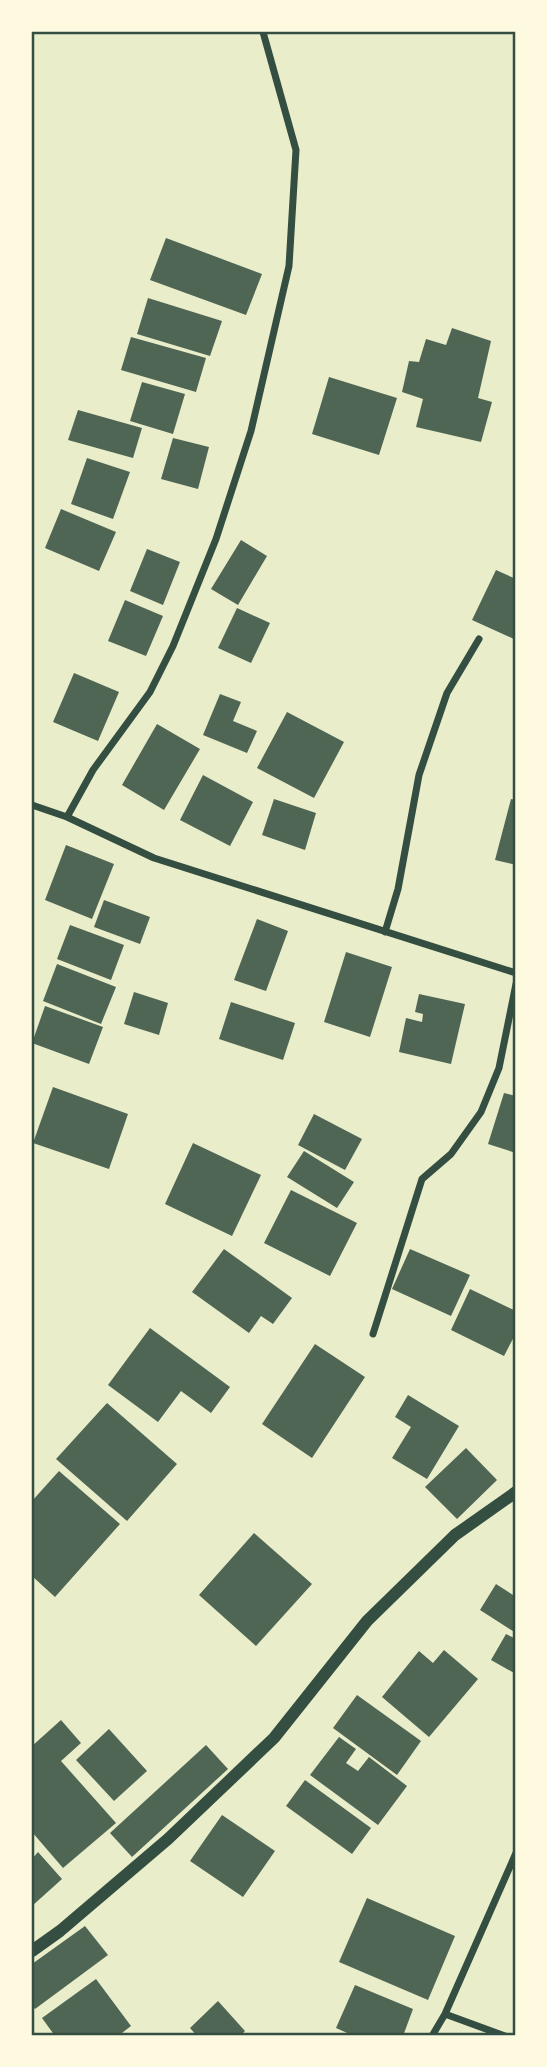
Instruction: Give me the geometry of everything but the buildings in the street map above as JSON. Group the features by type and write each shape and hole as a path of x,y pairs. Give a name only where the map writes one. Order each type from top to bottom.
{"street":[{"path":"66,817 93,769 150,692 173,646 216,539 251,431 289,266 296,149 263,32"},
{"path":"385,932 398,890 419,775 447,693 479,639"},
{"path":"32,805 66,817 155,858 516,973"},
{"path":"373,1334 422,1179 452,1154 481,1112 499,1068 516,984"},
{"path":"32,1951 60,1931 177,1830 274,1738 368,1620 455,1535 516,1492"},
{"path":"432,2035 445,2014 516,1853"},
{"path":"445,2014 505,2035"}]}
